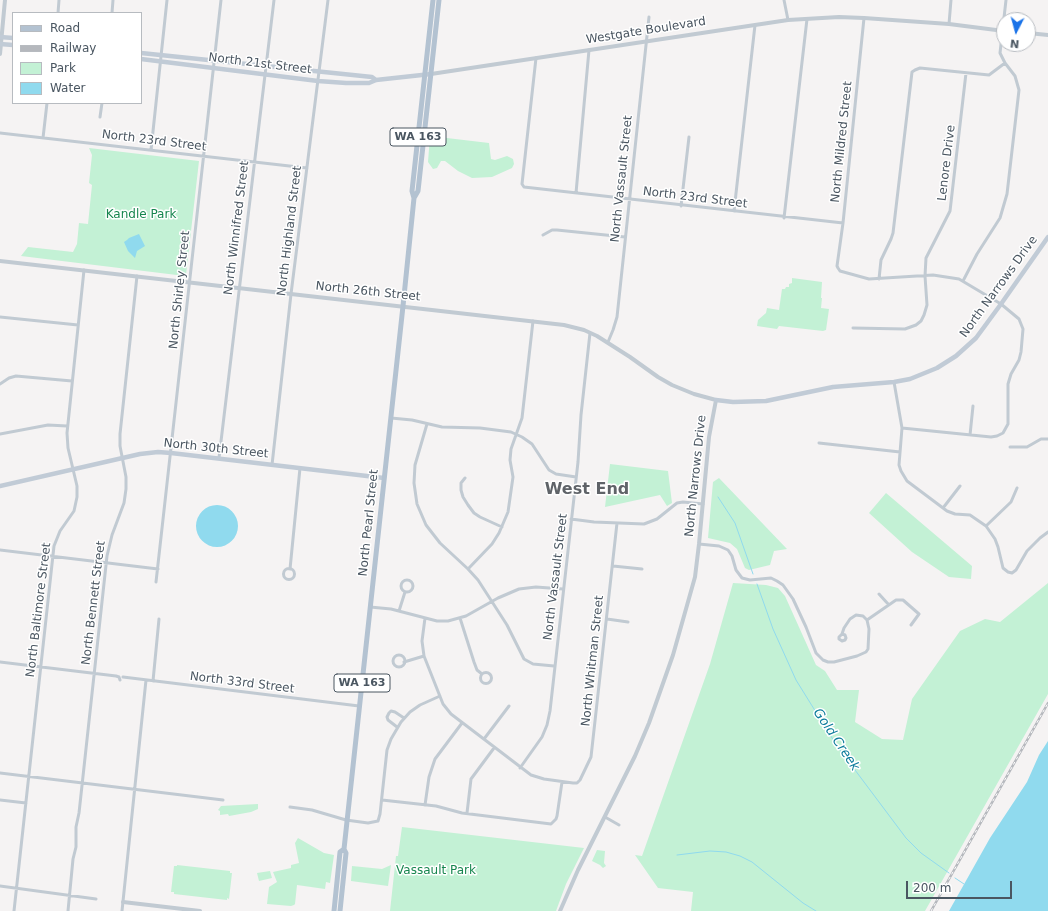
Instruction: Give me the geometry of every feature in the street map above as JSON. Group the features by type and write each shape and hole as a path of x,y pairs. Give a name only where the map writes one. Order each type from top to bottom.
{"main road":[{"name":"North Pearl Street","path":"340,911 346,853 344,849 346,820 403,306 414,198 412,191 433,0"},
{"name":"North Pearl Street","path":"414,198 418,191 439,0"},
{"path":"1,37 12,38"},
{"path":"0,44 12,45"},
{"name":"North 21st Street","path":"142,53 372,77 376,80"},
{"name":"North 21st Street","path":"142,60 318,81 369,83 376,80 431,74"},
{"name":"North Narrows Drive","path":"716,400 733,402 766,401 833,387 894,382 910,379 926,373 956,356 976,338 1047,241"},
{"name":"North 30th Street","path":"0,486 147,453 171,453 219,458 384,478"},
{"name":"North Pearl Street","path":"334,911 340,852 344,849"}],"street":[{"path":"0,54 6,0"},
{"path":"58,12 59,0"},
{"path":"112,12 113,0"},
{"path":"151,150 167,0"},
{"name":"North Shirley Street","path":"156,582 221,0"},
{"name":"North Winnifred Street","path":"219,458 238,289 274,0"},
{"name":"North Highland Street","path":"272,465 291,294 328,0"},
{"path":"784,0 788,20"},
{"path":"949,24 951,0"},
{"path":"1005,12 1006,0"},
{"name":"North Vassault Street","path":"608,342 616,317 649,17"},
{"path":"784,218 807,18"},
{"name":"Westgate Boulevard","path":"431,74 807,18 864,18 949,24 996,30"},
{"name":"North Mildred Street","path":"864,18 837,266 840,271 869,279 879,279"},
{"path":"734,211 755,25"},
{"path":"1036,34 1048,35"},
{"path":"576,193 590,50"},
{"path":"963,281 977,254 1000,218 1007,194 1018,86 1015,76 1005,63 1000,52"},
{"name":"North 23rd Street","path":"536,58 523,186 629,200 842,224"},
{"path":"902,428 995,437 1003,433 1008,424 1008,384 1011,374 1019,360 1023,332 1019,319 1002,304 963,281 952,277 933,275 879,279 881,260 893,233 911,75 915,70 920,68 989,75 1005,63"},
{"name":"Lenore Drive","path":"853,328 905,329 916,325 921,320 926,308 926,258 950,211 966,73"},
{"path":"44,138 47,104"},
{"path":"100,117 102,104"},
{"name":"North 23rd Street","path":"0,133 307,168"},
{"path":"681,206 689,137"},
{"path":"543,235 552,230 556,230 625,237"},
{"name":"North 26th Street","path":"0,261 190,282 238,289 403,306 564,326 590,333 608,342 658,377 689,392 716,400"},
{"name":"North Baltimore Street","path":"14,911 53,556 56,539 72,513 75,506 77,492 68,444 68,426 84,270"},
{"name":"North Bennett Street","path":"68,911 106,562 109,546 125,496 126,482 120,446 120,434 138,276"},
{"path":"0,316 78,325"},
{"path":"468,569 488,549 502,527 508,512 513,477 510,454 524,408 533,321"},
{"name":"North Vassault Street","path":"520,768 540,741 547,725 551,704 590,333"},
{"path":"0,384 9,378 16,376 72,381"},
{"path":"894,382 902,428 899,465 908,481 949,512 970,515 986,526 997,543 1003,568 1006,572 1014,572 1027,551 1048,532"},
{"name":"North Narrows Drive","path":"560,911 570,885 635,756 660,695 692,588 700,544 709,431 716,400"},
{"path":"970,435 973,406"},
{"path":"390,418 412,420 446,427 496,429 516,434 532,444 549,470 556,474 576,477"},
{"path":"427,424 415,465 414,483 417,504 426,525 434,538 478,580 507,625 524,659 533,664 554,666"},
{"path":"0,434 48,425 68,426"},
{"path":"1010,447 1027,446 1041,439 1048,439"},
{"path":"818,443 900,452"},
{"path":"290,569 300,468"},
{"path":"465,478 461,483 460,490 468,506 474,513 502,527"},
{"path":"943,508 960,486"},
{"path":"986,526 1011,502 1017,488"},
{"path":"571,519 649,524 658,519 677,503 683,502 703,504"},
{"name":"North Whitman Street","path":"562,782 578,782 591,757 617,523"},
{"path":"700,544 719,546 728,550 732,556 736,570 742,578 750,580 770,578 783,585 793,599 816,653 821,658 826,661 834,662 857,656 866,652 868,649 869,643 867,620 863,616 854,616 844,628 842,634"},
{"path":"0,550 158,569"},
{"path":"613,566 642,569"},
{"path":"370,608 383,608 437,621 448,621 472,613 492,601 514,591 530,587 563,589"},
{"path":"399,611 405,592"},
{"path":"879,594 889,605"},
{"path":"867,620 896,600 904,600 919,614 911,625"},
{"path":"382,800 426,804 467,813 551,824 557,816 562,782 530,775 462,723 443,704 424,656 422,641 425,618"},
{"path":"460,618 477,670 482,674"},
{"path":"153,681 159,619"},
{"path":"607,619 628,622"},
{"path":"404,662 424,656"},
{"name":"North 33rd Street","path":"0,662 116,676 121,679 146,680 359,706"},
{"path":"122,911 146,680"},
{"path":"290,807 312,810 346,820 372,823 379,820 388,746 397,727 414,708 440,696"},
{"path":"484,739 509,706"},
{"path":"397,727 388,720 388,714 395,712 404,718"},
{"path":"426,804 429,777 435,758 462,723"},
{"path":"467,813 471,779 494,748"},
{"path":"0,773 223,800"},
{"path":"0,800 26,803"},
{"path":"605,817 619,825"},
{"path":"0,886 96,899"},
{"path":"123,902 200,911"}],"green space":[{"path":"430,136 489,143 491,159 495,160 507,156 513,159 514,164 512,168 492,177 472,178 458,171 445,161 441,161 437,168 433,169 428,162"},
{"name":"Kandle Park","path":"89,148 199,161 185,276 21,256 28,247 73,252 77,244 79,223 88,224 92,185 89,183 92,155"},
{"path":"792,278 822,282 821,308 829,309 826,330 823,331 779,326 777,329 757,326 758,320 766,313 767,308 779,310 782,289 789,287 789,284 792,283"},
{"path":"610,464 668,471 672,503 667,506 660,495 605,507"},
{"path":"719,478 787,549 774,551 770,565 749,570 745,568 737,549 730,543 708,538 713,482"},
{"path":"886,493 972,566 971,579 949,577 912,552 869,513"},
{"path":"733,583 766,585 778,588 785,596 816,665 825,671 837,690 859,690 855,722 882,739 903,740 912,699 960,631 985,619 1000,622 1048,583 1048,694 925,911 691,911 693,892 658,888 635,855 642,856 710,664"},
{"path":"258,804 258,809 251,812 229,816 228,814 220,815 220,811 218,810 221,806"},
{"name":"Vassault Park","path":"402,827 584,848 566,884 556,911 390,911 396,856 398,856"},
{"path":"298,838 324,853 334,855 330,883 326,882 325,889 297,885 295,904 291,906 267,904 269,887 277,882 273,872 291,868 291,865 299,863 295,843"},
{"path":"597,850 605,851 604,863 606,866 603,868 592,861"},
{"path":"177,865 230,871 230,873 232,873 229,899 174,894 174,892 171,892 174,866"},
{"path":"391,865 388,886 351,881 352,866 382,869"},
{"path":"270,871 272,878 259,881 257,873"}],"water":[{"path":"139,234 145,246 137,251 135,258 128,251 124,242"},
{"path":"213,505 221,505 229,508 235,514 238,526 235,538 229,544 221,547 213,547 205,544 199,538 196,530 196,522 199,514 205,508"},
{"path":"1048,741 1048,911 949,911 990,838 1027,782 1039,755"}],"waterway":[{"name":"Gold Creek","path":"718,497 735,523 753,574"},
{"name":"Gold Creek","path":"757,584 773,629 796,680 837,746 906,838 921,853 949,873"},
{"path":"677,855 710,851 726,852 740,856 752,862 803,903 816,911"},
{"name":"Gold Creek","path":"955,878 964,884"}],"railway":[{"path":"931,911 1048,703"}],"district":[{"name":"West End","path":"587,490"}]}
